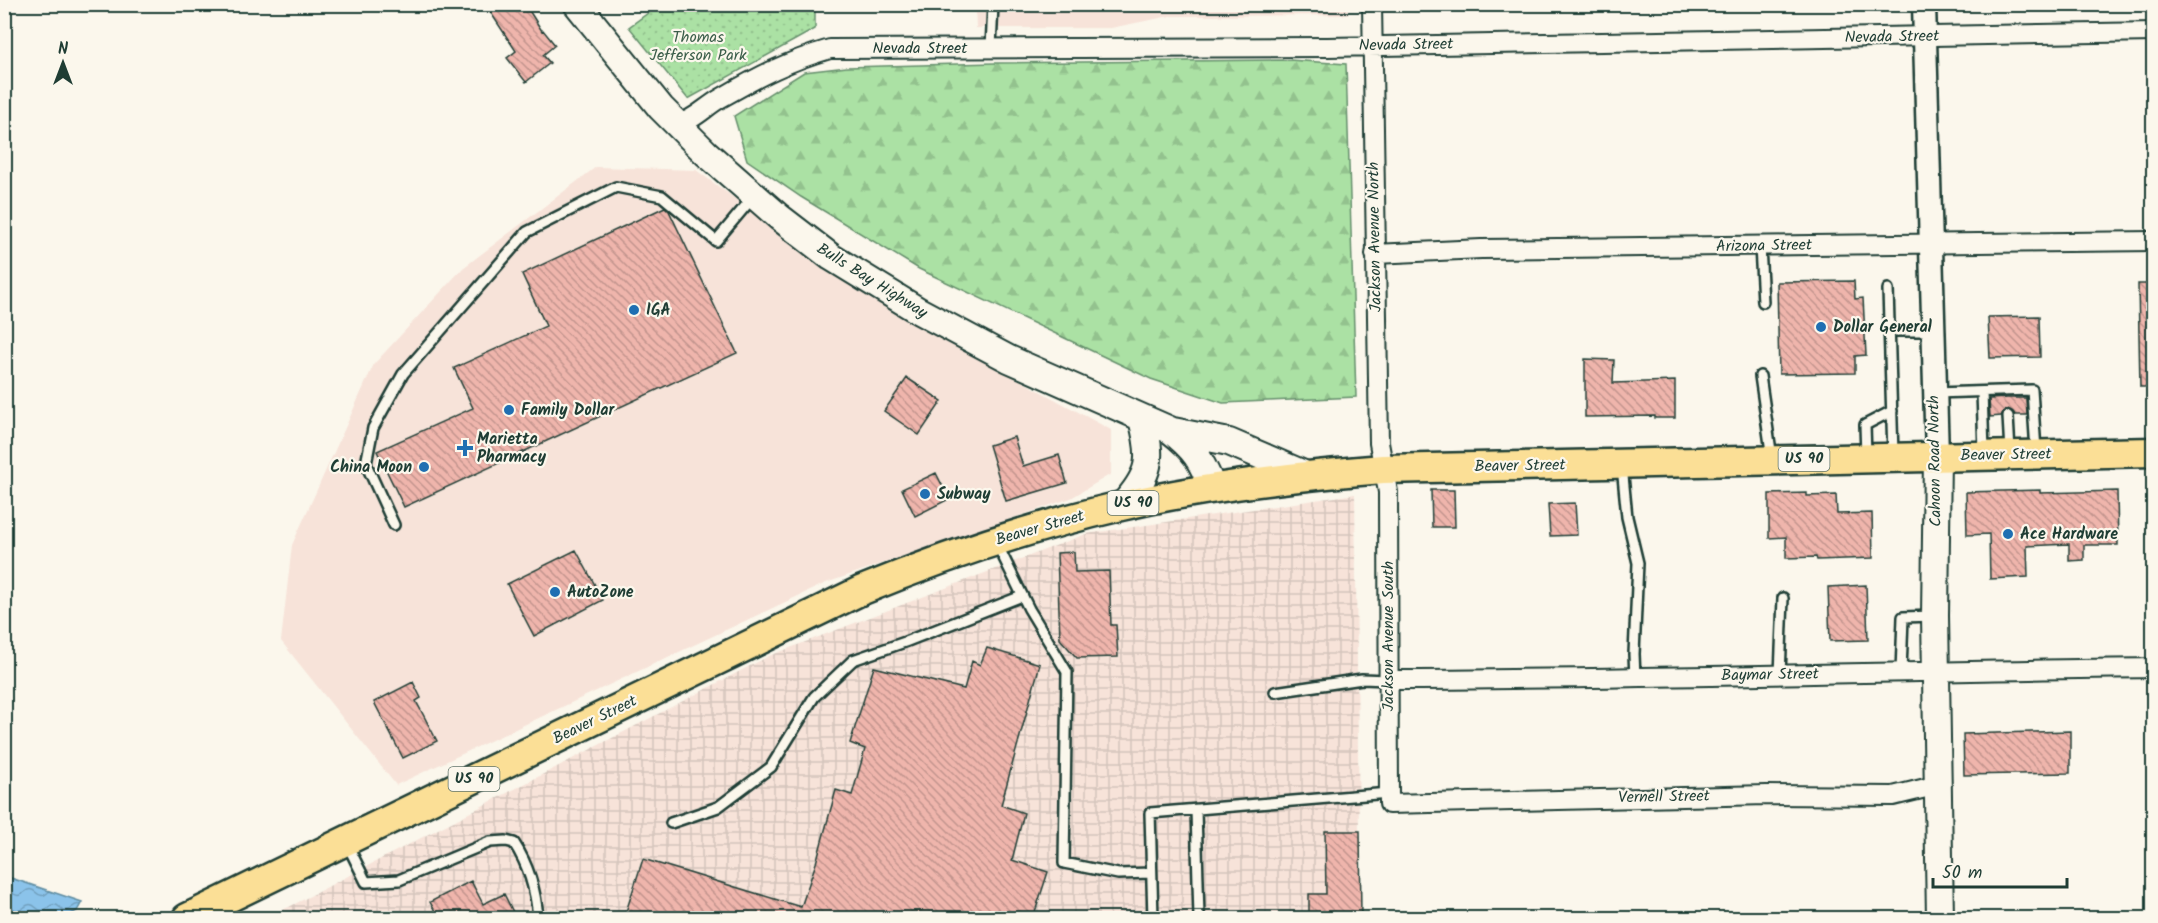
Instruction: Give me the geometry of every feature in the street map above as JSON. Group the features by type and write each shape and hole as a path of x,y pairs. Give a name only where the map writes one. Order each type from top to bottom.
{"main road":[{"name":"Bulls Bay Highway","path":"577,4 661,108 706,153 779,218 831,257 884,291 1009,359 1170,430 1185,441 1199,457 1213,488"},
{"path":"1123,505 1147,473 1148,441 1142,419"},
{"path":"1170,430 1229,442 1306,476"},
{"name":"Beaver Street","path":"188,918 860,591 921,566 995,540 1123,505 1213,488 1383,469 2154,452"},
{"name":"Cahoon Road North","path":"1937,456 1935,616 1940,918"}],"street":[{"name":"Jackson Avenue North","path":"1372,4 1374,254 1379,443 1383,469"},
{"name":"Cahoon Road North","path":"1924,4 1937,456"},
{"name":"Nevada Street","path":"678,124 691,120 719,99 776,67 830,49 1372,45 2154,32"},
{"name":"Arizona Street","path":"1374,254 1481,249 2154,241"},
{"name":"Jackson Avenue South","path":"1383,469 1388,492 1389,798"},
{"name":"Baymar Street","path":"1387,680 1635,678 2154,668"},
{"name":"Vernell Street","path":"1389,798 1893,796 1938,785"}],"lane":[{"path":"991,48 993,4"},
{"path":"394,525 366,464 373,428 403,374 527,232 616,187 662,196 716,241 754,195"},
{"path":"1760,246 1763,302"},
{"path":"1880,457 1892,411 1888,289"},
{"path":"1890,331 1932,331"},
{"path":"1760,376 1772,460"},
{"path":"1934,393 2007,394 2032,390 2010,455"},
{"path":"1982,392 2010,455"},
{"path":"1880,457 1865,425 1892,411"},
{"path":"2008,416 2010,455"},
{"path":"1622,463 1627,517 1638,562 1635,678"},
{"path":"995,540 1022,596 1067,672 1064,863 1118,874 1151,873"},
{"path":"671,823 718,807 771,767 814,697 853,660 1022,596"},
{"path":"1779,675 1783,598"},
{"path":"1900,672 1903,617 1935,616"},
{"path":"1275,692 1362,679 1387,680"},
{"path":"1153,918 1150,813 1389,798"},
{"path":"1196,810 1199,918"},
{"path":"346,842 366,882 399,880 490,842 514,843 521,854 536,895 538,918"}],"shaded area":[{"path":"1347,4 1348,15 1170,16 1111,28 976,28 975,5"},
{"path":"596,167 696,170 875,301 1111,430 1111,474 1071,498 826,583 396,785 281,641 292,545 374,364 463,268"},
{"path":"1355,494 1360,918 263,918 289,907 769,656 1086,534"}],"green space":[{"name":"Thomas Jefferson Park","path":"659,5 815,5 815,29 688,99 629,27"},
{"path":"1289,60 1346,64 1356,397 1223,403 1151,379 919,269 801,197 747,160 734,116 804,72 847,67"}],"water":[{"path":"5,876 82,902 77,911 63,918 5,918"}],"building":[{"path":"485,4 525,4 542,31 555,45 543,55 550,63 526,82 507,58 516,51"},
{"path":"665,207 669,211 737,353 404,507 377,451 473,408 454,368 546,326 522,274"},
{"name":"Dollar General","path":"1854,281 1855,299 1863,298 1866,355 1855,356 1855,373 1779,374 1777,282"},
{"path":"2138,284 2154,284 2154,387 2140,387"},
{"path":"2039,316 2040,357 1990,358 1988,317"},
{"path":"1585,359 1614,360 1613,383 1675,381 1675,418 1585,417"},
{"path":"907,378 942,401 919,435 884,411"},
{"path":"2026,398 2027,415 2015,415 2008,409 2001,416 1990,417 1989,399"},
{"path":"1014,437 1023,466 1059,455 1067,483 1006,501 989,445"},
{"name":"Subway","path":"936,473 949,499 915,516 902,489"},
{"path":"1431,490 1454,490 1455,527 1432,527"},
{"path":"2040,490 2040,493 2117,491 2118,545 2084,545 2084,560 2069,561 2069,544 2027,546 2028,577 1990,579 1989,534 1967,535 1966,492"},
{"path":"1807,493 1807,496 1836,495 1837,514 1872,513 1873,558 1817,560 1816,557 1786,558 1786,537 1769,538 1769,494"},
{"path":"1575,503 1577,535 1550,536 1548,504"},
{"name":"AutoZone","path":"576,550 603,600 534,636 507,584"},
{"path":"1074,552 1075,572 1109,571 1111,625 1116,625 1118,657 1077,658 1060,639 1057,553"},
{"path":"1866,585 1868,640 1830,641 1828,587"},
{"path":"987,648 1040,664 1001,805 1024,813 1012,860 1048,872 1033,918 624,918 643,859 801,907 836,790 852,795 865,749 850,743 874,667 964,689 972,661 980,665"},
{"path":"413,682 421,698 416,701 437,741 403,758 374,702"},
{"path":"2070,731 2070,773 1964,775 1963,734"},
{"path":"1325,831 1360,831 1361,918 1309,918 1309,894 1326,894"},
{"path":"471,881 483,904 504,894 516,918 439,918 430,902"}],"place":[{"name":"IGA","path":"634,310"},
{"name":"Dollar General","path":"1821,327"},
{"name":"Family Dollar","path":"509,410"},
{"name":"Marietta Pharmacy","path":"465,448"},
{"name":"China Moon","path":"424,467"},
{"name":"Subway","path":"925,494"},
{"name":"Ace Hardware","path":"2008,534"},
{"name":"AutoZone","path":"555,592"}]}
